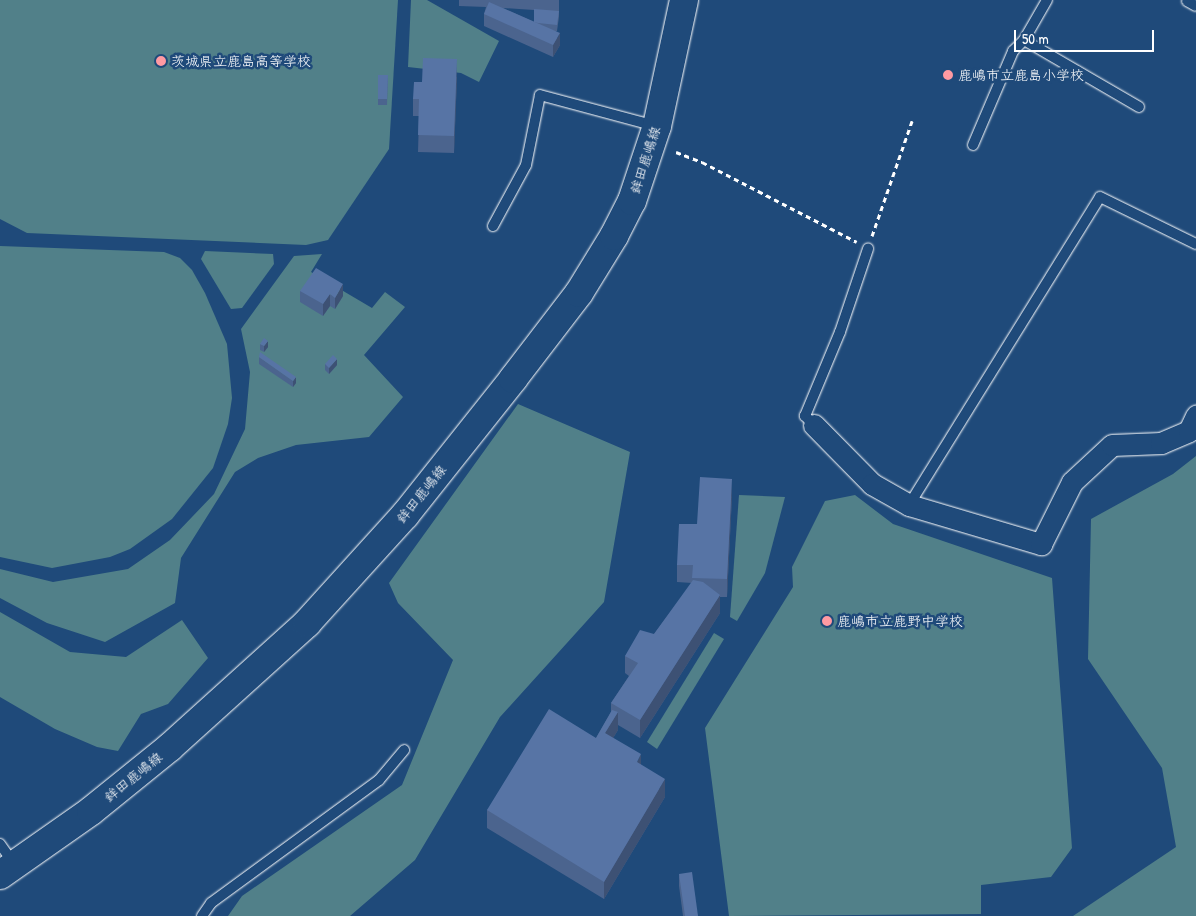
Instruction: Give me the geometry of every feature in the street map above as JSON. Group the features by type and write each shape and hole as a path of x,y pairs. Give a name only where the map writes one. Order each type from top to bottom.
{"main road":[{"name":"鉾田鹿嶋線","path":"5,861 91,811 178,741 307,623 364,562 468,436 579,292 614,236 632,201 657,126 684,0"}],"street":[{"path":"814,425 872,484 909,504 1041,544 1072,482 1112,445 1161,443 1189,431 1196,416"}],"lane":[{"path":"973,145 1013,51 1024,40 1047,0"},
{"path":"1024,40 1139,107"},
{"path":"493,226 526,165 540,95 657,126"},
{"path":"909,504 1100,197 1196,244"},
{"path":"814,425 805,416 840,332 868,248"},
{"path":"202,916 211,903 380,780 404,750"}],"path":[{"path":"676,152 702,162 868,248 912,121"}],"green space":[{"path":"0,0 398,0 389,149 328,240 306,245 27,233 0,219"},
{"path":"411,0 427,0 499,41 479,82 461,73 408,67"},
{"path":"0,246 164,252 180,258 192,270 205,293 227,344 232,398 228,424 213,468 172,519 130,549 110,557 52,568 0,557"},
{"path":"205,251 273,254 274,264 242,308 231,309 201,259"},
{"path":"322,254 311,272 372,308 385,292 405,307 364,355 403,397 369,437 296,445 258,458 235,472 181,558 175,603 105,642 47,623 0,598 0,569 53,582 128,569 170,540 214,494 245,429 250,372 241,329 294,256"},
{"path":"518,404 630,452 604,602 500,717 415,860 350,916 228,916 242,896 402,785 453,660 398,603 389,583"},
{"path":"1196,456 1196,916 1073,916 1176,847 1162,768 1088,659 1091,519 1173,474"},
{"path":"739,495 785,497 765,573 737,621 730,617"},
{"path":"855,495 893,524 1052,578 1072,848 1051,877 981,885 981,914 729,916 705,728 793,587 792,567 825,501"},
{"path":"0,612 70,652 126,657 182,620 208,658 168,704 141,714 118,751 97,747 55,729 0,697"},
{"path":"714,633 724,639 657,749 647,742"}],"building":[{"path":"489,2 560,33 553,45 484,14"},
{"path":"534,9 559,11 557,25 534,22"},
{"path":"423,58 457,59 454,136 418,135 419,99 413,99 414,82 422,82"},
{"path":"378,75 388,75 387,99 378,99"},
{"path":"316,268 343,284 335,298 330,294 323,304 300,291"},
{"path":"264,338 268,341 264,346 260,344"},
{"path":"260,352 296,377 293,381 259,357"},
{"path":"333,355 337,359 329,368 325,364"},
{"path":"700,477 732,479 727,579 692,578 693,565 677,565 679,524 697,524"},
{"path":"693,580 703,582 720,595 640,720 611,703 638,663 625,656 640,630 654,634"},
{"path":"549,709 596,738 612,710 618,712 605,733 641,754 637,762 665,779 604,882 487,810"},
{"path":"692,872 698,916 685,916 679,874"}],"place":[{"name":"茨城県立鹿島高等学校","path":"161,61"},
{"name":"鹿嶋市立鹿島小学校","path":"948,75"},
{"name":"鹿嶋市立鹿野中学校","path":"827,621"}]}
